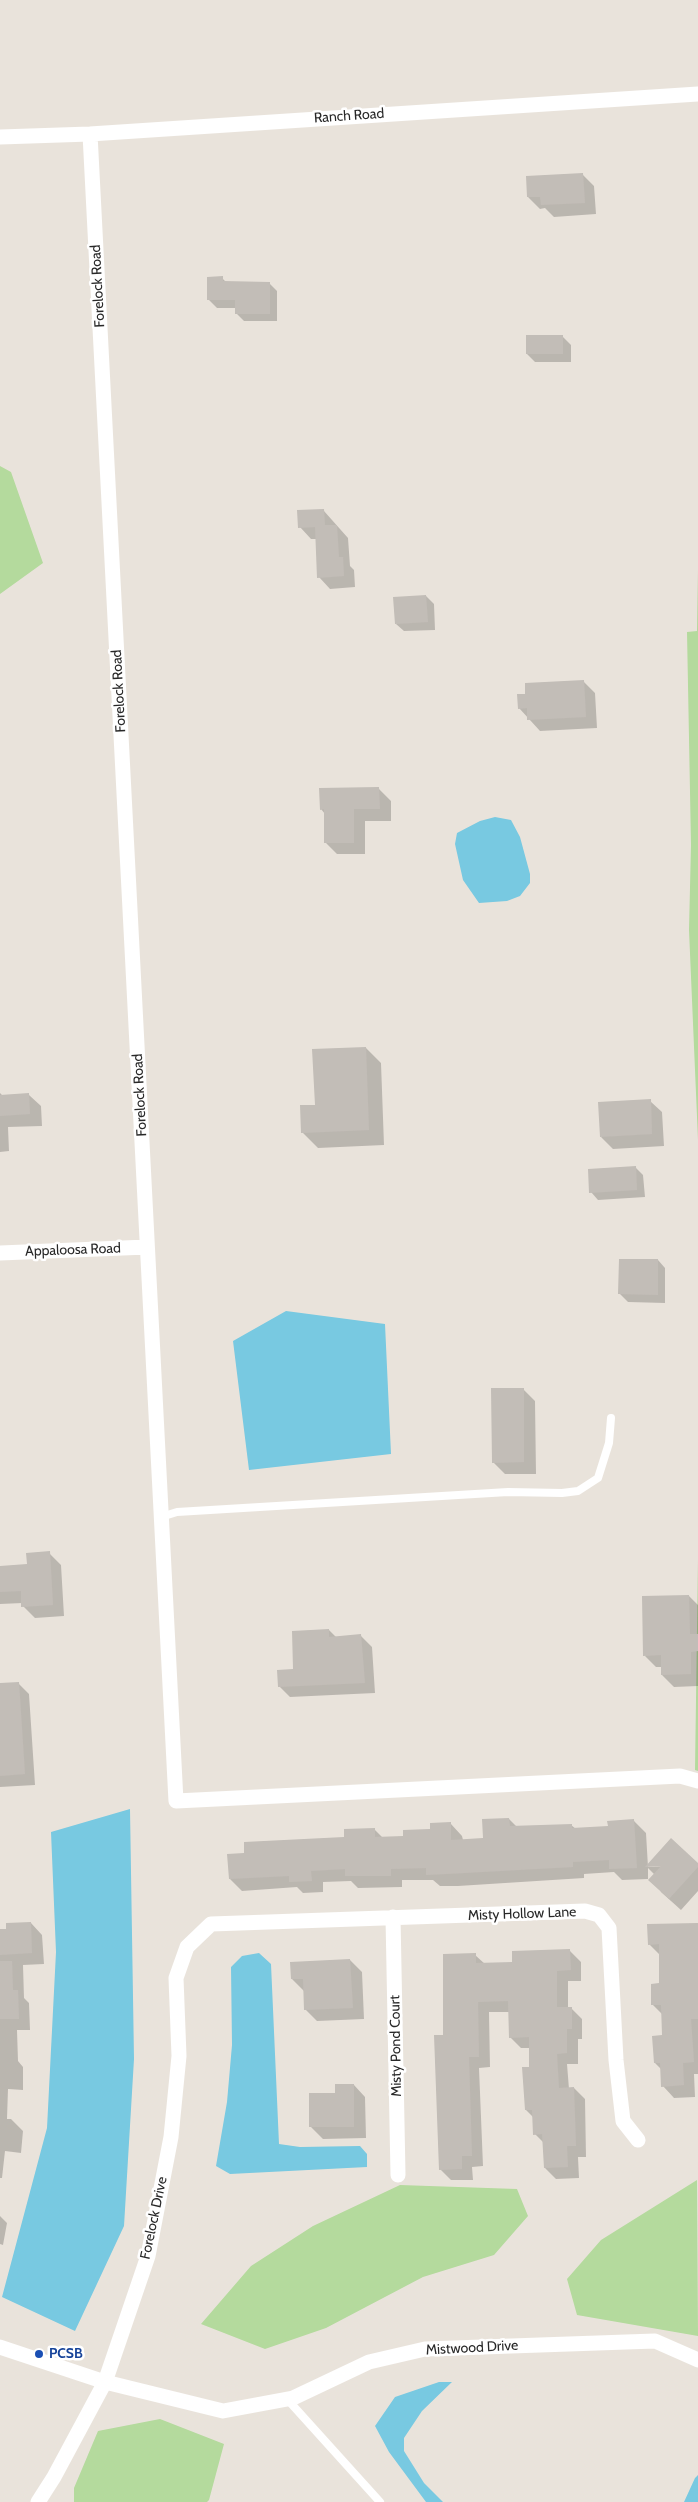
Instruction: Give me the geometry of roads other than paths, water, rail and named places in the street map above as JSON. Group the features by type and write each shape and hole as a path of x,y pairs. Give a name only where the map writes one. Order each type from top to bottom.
{"street":[{"name":"Ranch Road","path":"0,137 90,134 698,94"},
{"name":"Forelock Road","path":"90,134 176,1801 680,1776 698,1781"},
{"name":"Appaloosa Road","path":"0,1253 147,1247"},
{"name":"Misty Hollow Lane","path":"211,1924 585,1911 599,1915 609,1928 616,2060 623,2121 638,2140"},
{"name":"Misty Pond Court","path":"393,1917 398,2175"},
{"name":"Forelock Drive","path":"38,2502 54,2477 105,2382 148,2256 171,2137 179,2056 176,1978 187,1947 211,1924"},
{"name":"Mistwood Drive","path":"0,2347 105,2382 223,2411 287,2399 369,2362 425,2349 655,2341 698,2360"}],"lane":[{"path":"161,1517 189,1512 508,1492 562,1493 578,1490 598,1478 609,1443 611,1418"},
{"path":"287,2399 380,2502"}],"water":[{"path":"495,817 511,820 520,837 530,874 530,883 520,896 507,901 479,903 463,880 455,844 457,833 480,821"},
{"path":"286,1311 385,1324 391,1454 249,1470 233,1341"},
{"path":"130,1809 134,2059 124,2226 75,2331 2,2297 47,2128 56,1952 51,1832"},
{"path":"259,1953 271,1964 279,2144 300,2147 360,2146 367,2154 367,2167 230,2174 216,2166 227,2102 232,2045 231,1967 242,1956"},
{"path":"439,2382 452,2382 422,2411 404,2438 404,2451 424,2483 443,2502 426,2502 389,2452 375,2426 395,2397"},
{"path":"698,2475 698,2502 684,2502 695,2478"}],"place":[{"name":"PCSB","path":"39,2354"}]}
